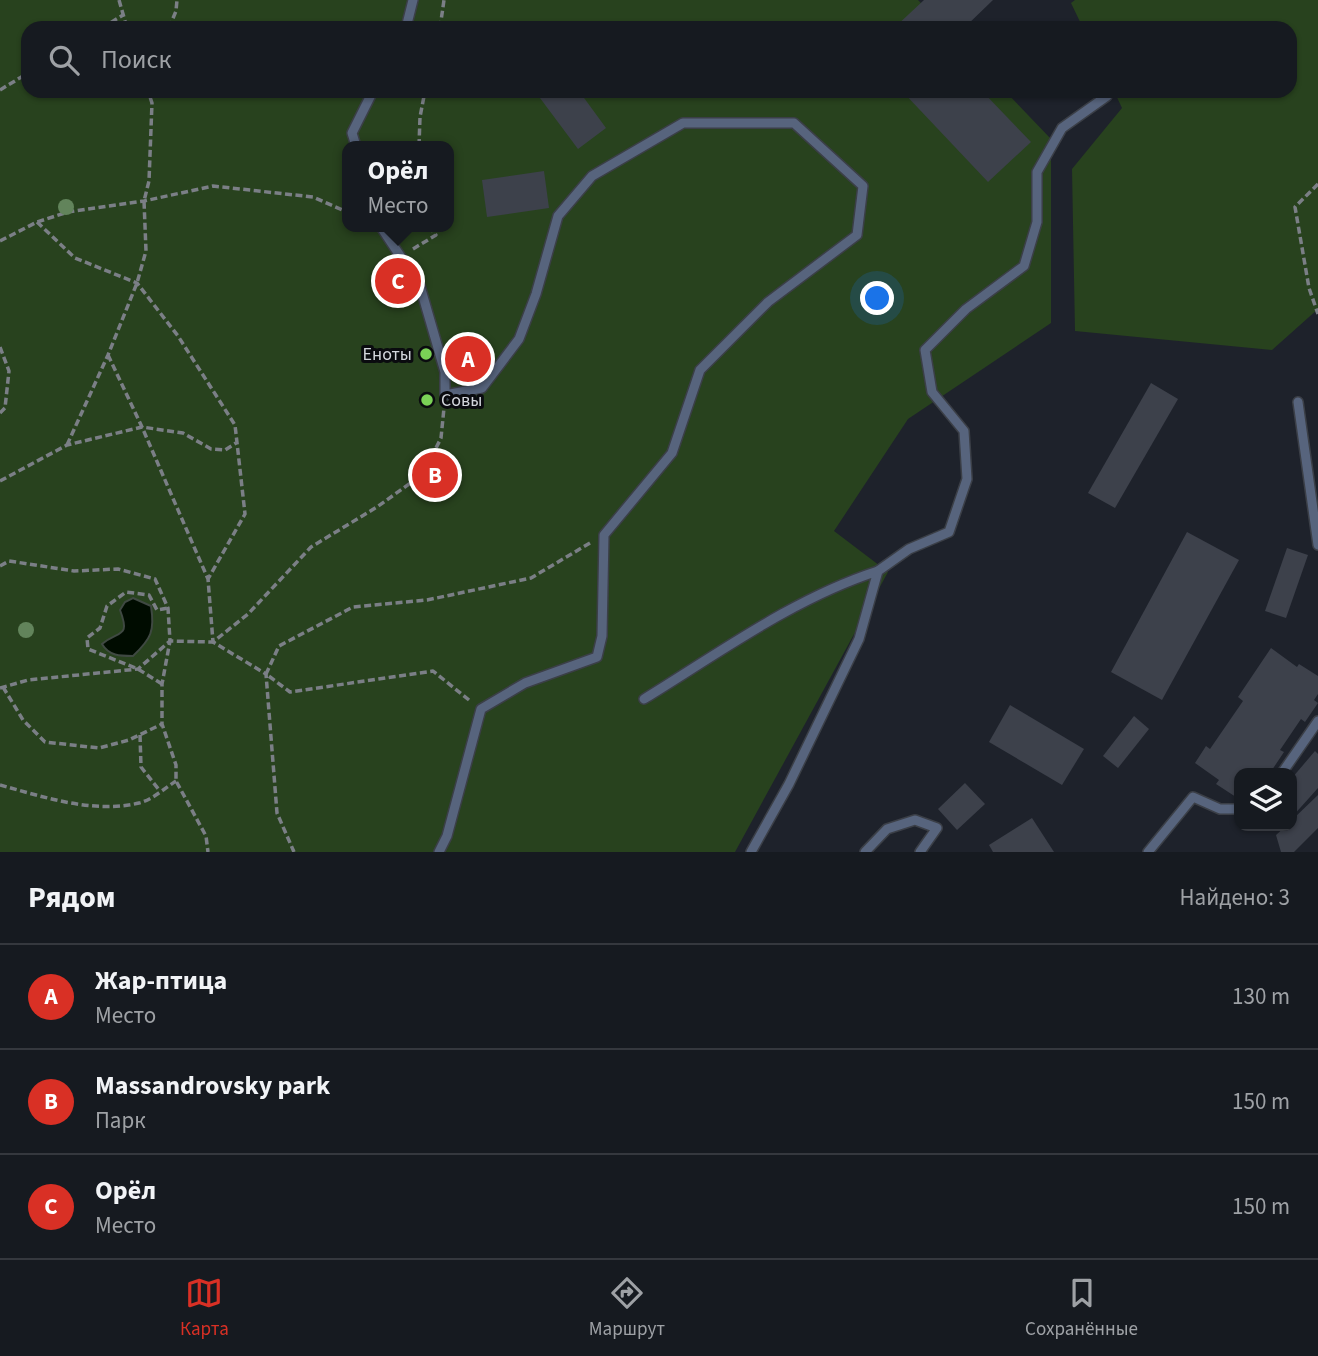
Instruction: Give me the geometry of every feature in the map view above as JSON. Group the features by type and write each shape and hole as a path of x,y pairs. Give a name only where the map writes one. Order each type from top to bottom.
{"lane":[{"path":"408,21 413,0"},
{"path":"354,141 352,133 370,98"},
{"path":"645,699 764,626 844,582 878,571 909,550 949,532 967,479 964,431 932,392 925,350 967,309 1024,266 1037,222 1037,172 1062,128 1104,98"},
{"path":"384,232 420,286 445,372 445,395 482,388 519,339 536,294 558,216 592,176 683,122 794,123 863,186 857,235 768,302 700,370 672,453 604,535 602,636 597,657 525,683 481,709 447,836 439,852"},
{"path":"1298,402 1318,545"},
{"path":"751,852 789,783 859,639 878,571"},
{"path":"1285,768 1318,721"},
{"path":"1148,852 1193,797 1220,809 1234,809"},
{"path":"865,852 887,829 915,820 937,828 920,852"}],"path":[{"path":"118,0 125,21"},
{"path":"172,21 177,0"},
{"path":"440,21 444,0"},
{"path":"113,21 123,15"},
{"path":"0,90 21,77"},
{"path":"67,445 108,355 137,283 146,251 144,201 149,181 150,98"},
{"path":"419,141 424,98"},
{"path":"1318,184 1295,207 1309,288 1318,314"},
{"path":"0,241 37,222 68,212 144,201 214,186 313,197 342,210"},
{"path":"37,222 75,258 137,283 178,336 235,425 244,514 208,579"},
{"path":"400,256 436,235 434,232"},
{"path":"0,347 9,370 5,408 0,413"},
{"path":"108,355 208,579 213,642"},
{"path":"213,642 248,614 311,547 377,507 423,474 441,438 445,395"},
{"path":"0,481 67,445 142,428 183,433 211,449 225,450 236,443"},
{"path":"294,852 277,813 266,674 279,646 353,607 427,600 531,578 604,535"},
{"path":"0,566 9,561 74,571 118,569 155,579 168,608 170,641 162,684 162,724 176,765 176,781 206,836 208,852"},
{"path":"162,684 138,669 88,649 87,638 100,628 107,606 125,592 149,595 157,610 168,608"},
{"path":"162,724 140,735 99,748 45,742 23,720 1,687 28,680 138,669 170,641 213,642 290,692 433,671 481,709"},
{"path":"140,735 141,767 160,791"},
{"path":"0,785 54,799 109,807 141,802 176,781"}],"green space":[{"path":"0,0 918,0 938,21 21,21 21,98 1012,98 1051,139 1051,323 908,419 834,531 888,572 735,852 0,852"},
{"path":"1075,0 1318,0 1318,309 1272,350 1075,331 1072,169 1122,108 1117,98 1297,98 1297,21 1080,21 1071,3"}],"shaded area":[{"path":"133,598 151,606 152,628 144,645 133,656 115,654 102,644 121,633 124,626 120,610 125,602"}],"building":[{"path":"924,0 993,0 971,21 902,21"},
{"path":"540,98 584,98 606,128 578,149"},
{"path":"909,98 989,98 1031,142 988,182"},
{"path":"544,171 549,208 487,217 482,180"},
{"path":"1151,383 1178,399 1115,508 1088,493"},
{"path":"1187,532 1239,560 1162,700 1111,672"},
{"path":"1287,548 1308,555 1286,618 1265,611"},
{"path":"1271,648 1297,667 1299,664 1318,676 1318,694 1314,700 1318,703 1305,722 1301,719 1280,750 1284,752 1273,768 1234,768 1234,796 1216,784 1219,780 1195,763 1206,746 1210,749 1243,701 1238,697"},
{"path":"1010,705 1084,749 1062,785 989,742"},
{"path":"1134,716 1149,729 1118,768 1103,756"},
{"path":"1315,751 1318,754 1318,788 1297,811 1297,772"},
{"path":"965,783 985,804 957,830 938,809"},
{"path":"1318,795 1318,828 1294,852 1281,852 1276,835 1280,831 1297,831 1297,815"},
{"path":"1032,818 1054,852 993,852 989,845"}],"place":[{"name":"Орёл","path":"398,281"},
{"name":"Еноты","path":"426,354"},
{"name":"Жар-птица","path":"468,359"},
{"name":"Совы","path":"427,400"},
{"name":"Massandrovsky park","path":"435,475"}]}
